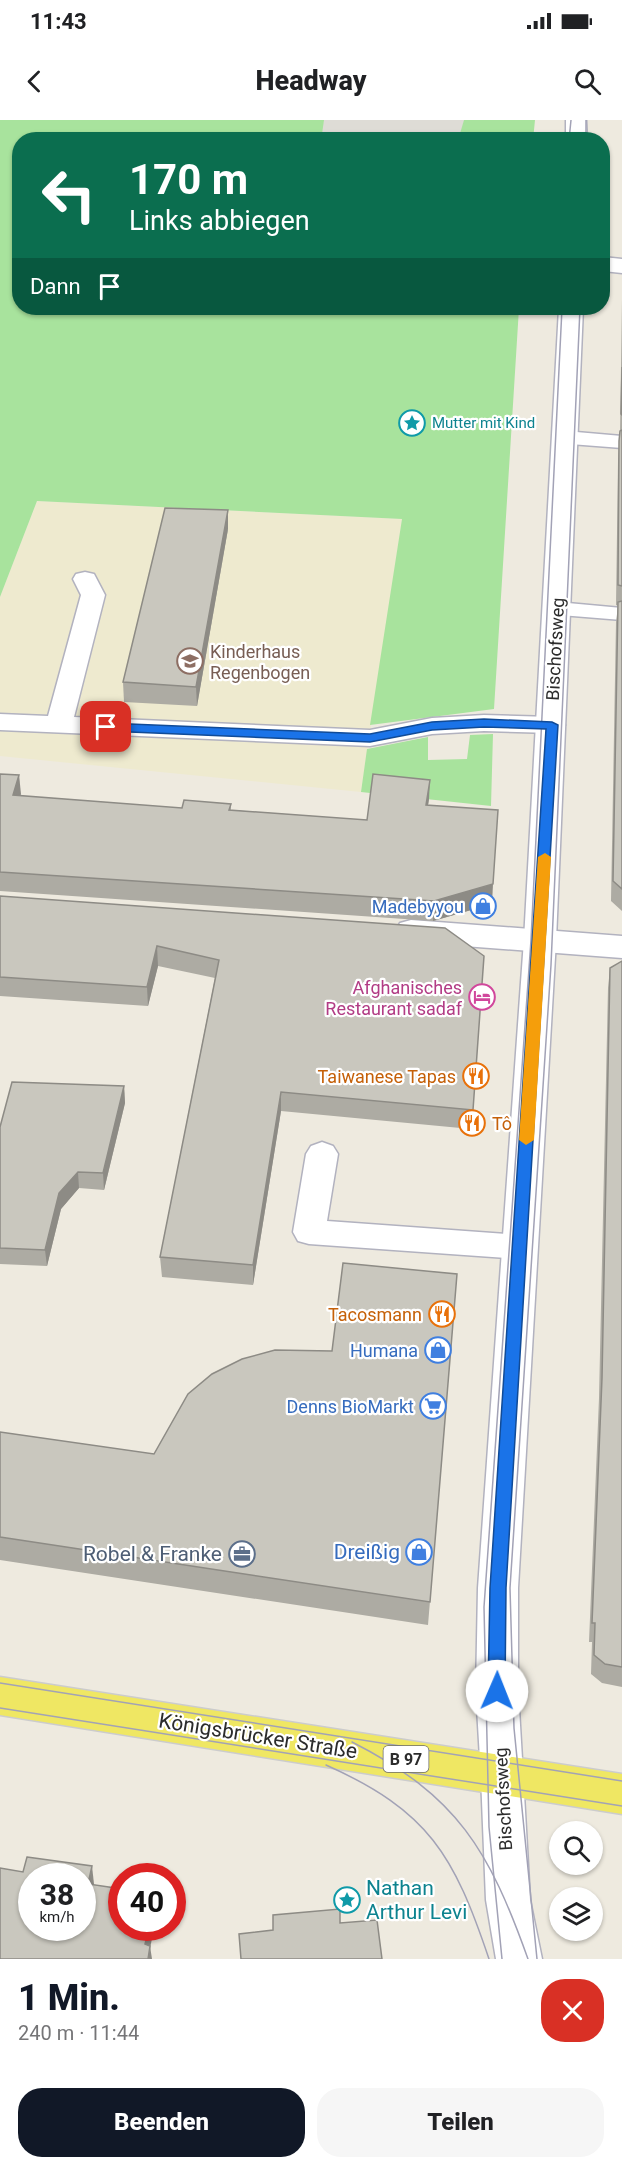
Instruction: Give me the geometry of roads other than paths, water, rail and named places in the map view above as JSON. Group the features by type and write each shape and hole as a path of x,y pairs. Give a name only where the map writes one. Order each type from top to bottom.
{"main road":[{"name":"Königsbrücker Straße","path":"0,1696 622,1794"}],"street":[{"name":"Bischofsweg","path":"519,1959 508,1900 497,1691 498,1588 540,940 571,315"},
{"path":"383,929 622,947"}],"lane":[{"path":"565,438 619,442"},
{"path":"59,725 93,595 85,579"},
{"path":"557,609 616,614"},
{"path":"0,722 370,738 442,725 484,723 552,725"},
{"path":"322,1154 309,1232 519,1247"}],"tram line":[{"path":"570,132 571,120"},
{"path":"586,120 586,132"},
{"path":"487,1760 484,1607 531,940 562,315"},
{"path":"518,1765 514,1728 510,1588 551,965 580,315"},
{"path":"0,1683 487,1760"},
{"path":"0,1708 402,1771"},
{"path":"352,1742 402,1771"},
{"path":"487,1760 518,1765"},
{"path":"487,1760 488,1785"},
{"path":"326,1765 361,1782 390,1800 414,1819 433,1840 463,1891 489,1959"},
{"path":"518,1765 622,1781"},
{"path":"518,1765 520,1790"},
{"path":"402,1771 488,1785"},
{"path":"402,1771 419,1783 444,1806 465,1830 494,1878"},
{"path":"488,1785 520,1790"},
{"path":"488,1785 494,1878"},
{"path":"520,1790 622,1806"},
{"path":"520,1790 537,1959"},
{"path":"494,1878 528,1959"},
{"path":"494,1878 502,1959"}],"place":[{"name":"Mutter mit Kind","path":"412,423"},
{"name":"Kinderhaus Regenbogen","path":"190,661"},
{"name":"Madebyyou","path":"483,906"},
{"name":"Afghanisches Restaurant sadaf","path":"482,997"},
{"name":"Taiwanese Tapas","path":"476,1076"},
{"name":"Tô","path":"472,1123"},
{"name":"Tacosmann","path":"442,1314"},
{"name":"Humana","path":"438,1350"},
{"name":"Denns BioMarkt","path":"433,1406"},
{"name":"Dreißig","path":"419,1552"},
{"name":"Robel & Franke","path":"242,1554"},
{"name":"Nathan Arthur Levi","path":"347,1900"}]}
